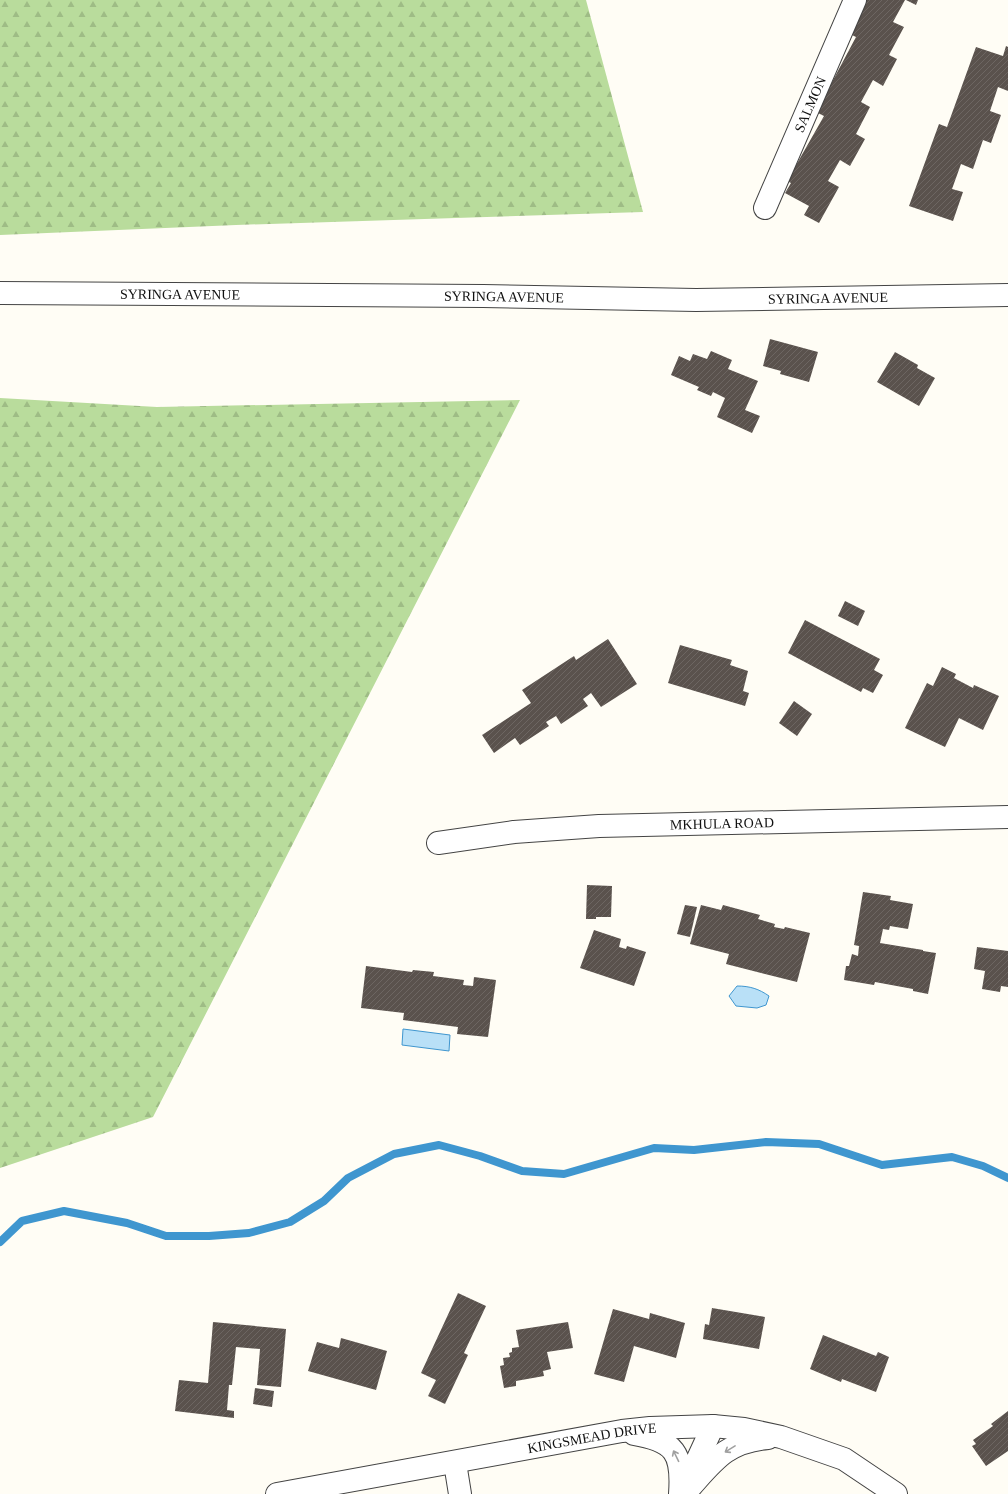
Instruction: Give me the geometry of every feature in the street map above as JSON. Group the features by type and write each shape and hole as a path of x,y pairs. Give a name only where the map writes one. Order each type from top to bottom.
{"street":[{"name":"SALMON","path":"765,208 855,0"},
{"name":"SYRINGA AVENUE","path":"0,292 483,296 696,300 1008,295"},
{"name":"MKHULA ROAD","path":"438,843 514,832 599,826 1008,817"},
{"name":"KINGSMEAD DRIVE","path":"277,1494 622,1432 664,1427 713,1426 744,1429 781,1438 844,1459 896,1494"},
{"path":"682,1494 713,1426"},
{"path":"622,1432 650,1437 674,1451 681,1472 682,1494"},
{"path":"682,1494 712,1463 730,1448 753,1440 781,1438"},
{"path":"455,1463 460,1494"}],"green space":[{"path":"0,0 586,0 643,212 236,225 0,235"},
{"path":"0,398 157,407 520,400 153,1117 0,1168"}],"water":[{"path":"737,986 750,987 769,996 766,1005 757,1008 736,1006 729,996"},
{"path":"403,1029 450,1035 449,1051 402,1045"}],"building":[{"path":"866,0 905,0 893,22 904,27 889,55 897,59 883,86 873,80 861,102 870,107 856,134 865,139 850,166 840,160 828,181 839,187 819,223 804,215 809,206 785,193 791,183 787,181 824,116 816,112 856,37 848,33"},
{"path":"906,0 918,0 916,5"},
{"path":"1006,46 1008,47 1008,91 998,87 990,111 1001,115 991,143 983,140 973,169 961,164 952,189 963,192 953,221 909,206 939,124 947,127 976,47 1003,56"},
{"path":"770,339 818,352 809,382 780,374 781,371 763,366"},
{"path":"711,351 732,360 728,369 758,381 745,410 760,416 752,433 717,417 725,398 713,392 711,396 697,390 699,387 671,375 679,356 690,361 693,354 707,359"},
{"path":"895,352 918,365 917,368 935,378 919,406 877,382"},
{"path":"845,601 865,611 858,626 838,616"},
{"path":"805,620 880,659 874,670 883,675 873,693 863,688 861,692 788,653"},
{"path":"608,639 637,684 601,707 591,693 583,699 588,706 561,724 556,716 546,722 549,726 520,745 515,738 494,753 482,735 531,703 522,690 574,656 576,660"},
{"path":"680,645 732,660 730,665 748,671 743,691 749,693 745,706 668,683"},
{"path":"942,667 956,674 954,678 973,688 974,685 999,696 983,730 959,718 945,747 905,728 927,683 933,686"},
{"path":"794,701 812,714 797,736 779,723"},
{"path":"587,885 612,886 611,917 586,919"},
{"path":"863,892 891,896 890,900 913,904 908,929 890,926 889,930 883,929 880,943 936,953 928,994 913,991 913,989 875,982 874,985 844,980 846,966 849,966 852,954 858,956 859,946 854,945"},
{"path":"685,905 697,907 690,937 677,934"},
{"path":"701,905 721,910 723,905 760,915 758,919 775,924 774,927 784,929 785,927 810,933 797,982 726,964 729,954 690,944"},
{"path":"594,930 621,939 619,947 626,949 627,946 646,952 634,986 580,968"},
{"path":"977,947 1008,951 1008,987 1001,986 1000,992 982,989 985,971 974,969"},
{"path":"366,966 412,972 413,970 434,972 433,976 464,980 463,985 473,986 474,977 496,980 488,1037 457,1034 458,1027 403,1020 404,1013 361,1008"},
{"path":"458,1293 486,1306 464,1353 468,1355 445,1404 428,1396 436,1380 421,1373"},
{"path":"712,1308 765,1317 759,1349 703,1339 705,1324 709,1325"},
{"path":"613,1309 649,1319 650,1313 685,1323 676,1358 634,1346 624,1382 594,1374"},
{"path":"213,1322 286,1329 281,1387 257,1385 260,1349 236,1347 232,1385 229,1385 227,1410 234,1411 234,1418 175,1411 179,1380 208,1383"},
{"path":"568,1322 573,1348 547,1352 551,1369 543,1371 544,1376 516,1381 516,1386 504,1388 500,1366 504,1365 503,1358 510,1357 509,1353 512,1352 512,1348 519,1347 516,1330"},
{"path":"823,1335 876,1356 878,1352 889,1357 876,1392 842,1379 841,1382 810,1369"},
{"path":"341,1338 387,1351 376,1390 308,1371 317,1342 339,1348"},
{"path":"255,1388 274,1391 272,1407 253,1404"},
{"path":"1008,1411 1008,1451 986,1466 972,1446 976,1444 973,1440 993,1426 991,1424"}],"waterway":[{"path":"0,1242 22,1221 64,1211 127,1223 166,1236 209,1236 249,1233 290,1222 324,1201 348,1178 394,1154 439,1145 480,1156 522,1171 564,1174 654,1148 694,1150 766,1142 819,1144 882,1165 952,1157 983,1166 1008,1178"}]}
